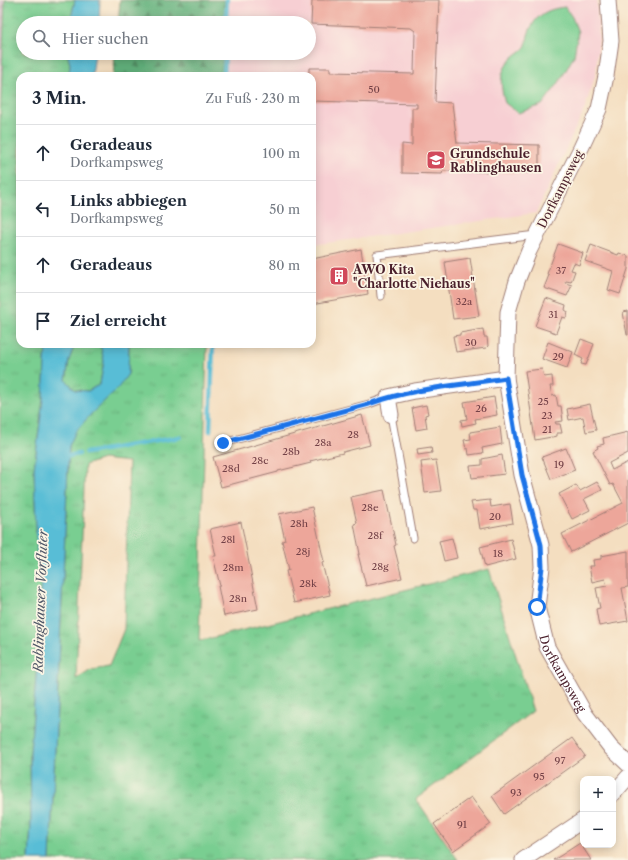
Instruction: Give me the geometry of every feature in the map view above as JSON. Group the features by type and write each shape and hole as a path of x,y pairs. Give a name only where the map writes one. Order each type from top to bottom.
{"street":[{"name":"Dorfkampsweg","path":"608,0 611,42 599,109 529,251 517,281 508,312 506,378 522,475 541,545 542,567 537,607 547,647 584,714 612,748 628,764"},
{"path":"391,415 388,397 506,378"},
{"path":"616,791 628,777"},
{"path":"523,860 580,822"}],"lane":[{"path":"381,296 377,255 537,235"},
{"path":"223,443 369,404 388,397"},
{"path":"391,415 413,538"}],"shaded area":[{"path":"0,0 5,0 0,123"},
{"name":"Grundschule Rablinghausen","path":"225,0 597,0 599,38 596,73 585,108 536,213 316,244 316,72 222,72 223,60 316,60 316,16 224,16"}],"green space":[{"path":"5,0 75,0 72,16 16,16 16,60 69,60 70,64 69,72 16,72 16,348 46,348 43,399 34,469 37,562 41,573 38,651 30,753 31,823 29,860 0,860 0,123"},
{"path":"120,0 225,0 224,16 119,16"},
{"path":"565,7 572,17 578,32 574,56 558,84 542,105 518,113 505,103 501,84 505,68 513,57 525,47 528,35 537,18 552,10"},
{"path":"114,60 223,60 222,72 113,72"},
{"path":"74,348 101,348 104,360 100,384 88,391 75,390 66,380 69,360"},
{"path":"129,348 207,348 199,641 489,569 533,711 416,799 458,860 50,860 69,446 75,431 128,374","holes":["103,459 129,462 124,629 109,666 91,669 76,679 85,465"]}],"water":[{"path":"75,0 100,0 99,16 72,16"},
{"path":"69,60 94,60 93,72 69,72"},
{"name":"Rablinghauser Vorfluter","path":"46,348 74,348 69,360 66,380 75,390 88,391 100,384 104,361 101,348 129,348 128,374 118,388 76,431 69,446 50,860 29,860 31,823 30,753 38,651 41,573 37,562 34,469 43,399"}],"building":[{"path":"312,0 439,0 435,102 452,103 457,143 539,145 539,173 443,171 442,174 402,173 402,144 412,145 412,108 417,108 417,104 316,101 316,72 309,72 309,68 330,68 330,72 414,74 415,31 411,28 316,24 316,16 311,16"},
{"path":"558,244 583,253 579,265 574,263 571,270 575,271 571,282 566,281 565,283 572,285 567,296 544,288 549,275 547,274"},
{"path":"591,245 618,255 619,253 628,256 628,269 620,294 608,290 613,271 585,261"},
{"name":"AWO Kita \"Charlotte Niehaus\"","path":"361,249 368,294 316,303 316,258"},
{"path":"470,258 479,316 453,319 445,262"},
{"path":"546,298 566,305 565,310 568,312 566,318 562,317 556,333 535,326"},
{"path":"628,311 628,335 627,335 623,312"},
{"path":"483,329 484,337 487,337 488,346 486,348 456,352 453,336 460,335 460,333"},
{"path":"581,339 594,344 586,365 581,364 583,359 575,355"},
{"path":"548,342 573,352 567,368 542,359"},
{"path":"542,369 544,377 552,376 553,386 550,386 552,396 556,395 558,406 561,406 563,421 555,422 556,424 560,424 562,433 557,433 557,436 535,440 525,371"},
{"path":"494,397 497,415 475,419 476,423 462,426 461,420 467,419 464,402"},
{"path":"590,404 596,430 586,432 583,417 569,420 567,409"},
{"path":"426,405 428,414 425,415 427,428 416,430 412,408"},
{"path":"362,415 370,445 310,461 311,463 221,487 213,457"},
{"path":"500,427 502,444 482,448 483,453 469,455 468,448 466,449 464,440 471,439 470,432"},
{"path":"628,432 628,453 609,463 612,470 628,462 628,523 571,552 562,534 623,503 613,484 610,485 593,451 598,448 597,446 604,444 603,438"},
{"path":"431,447 432,453 418,455 417,449"},
{"path":"566,448 575,470 551,479 542,457"},
{"path":"502,455 505,474 472,478 470,466 482,465 482,459"},
{"path":"436,460 441,491 425,493 421,462"},
{"path":"597,482 602,490 584,499 590,510 572,519 559,494 576,485 580,491"},
{"path":"384,490 396,545 394,546 402,578 366,586 358,554 360,554 354,524 357,523 351,497"},
{"path":"490,500 491,507 510,504 513,523 480,529 477,510 473,510 471,502"},
{"path":"312,507 324,562 322,563 330,595 294,603 286,571 289,570 282,541 285,540 279,514"},
{"path":"241,522 258,609 224,616 218,586 220,586 213,556 216,556 210,529"},
{"path":"452,538 457,558 444,561 439,541"},
{"path":"511,539 516,559 485,567 480,547"},
{"path":"628,551 628,587 622,588 628,621 599,626 596,609 600,608 596,588 607,586 605,579 592,582 589,566 594,566 593,560 601,559 601,556"},
{"path":"572,738 585,756 504,814 492,796"},
{"path":"471,797 491,824 453,851 434,824"},
{"path":"580,843 580,848 583,848 591,860 553,860"}],"waterway":[{"path":"226,16 227,0"},
{"path":"224,72 225,60"},
{"path":"210,431 213,348"},
{"path":"86,453 180,437"},
{"path":"63,457 79,454"}],"place":[{"name":"Grundschule Rablinghausen","path":"436,160"},
{"name":"AWO Kita \"Charlotte Niehaus\"","path":"339,276"}],"route":[{"path":"223,443 369,404 388,397 506,378 522,475 541,545 542,567 537,607"}]}
